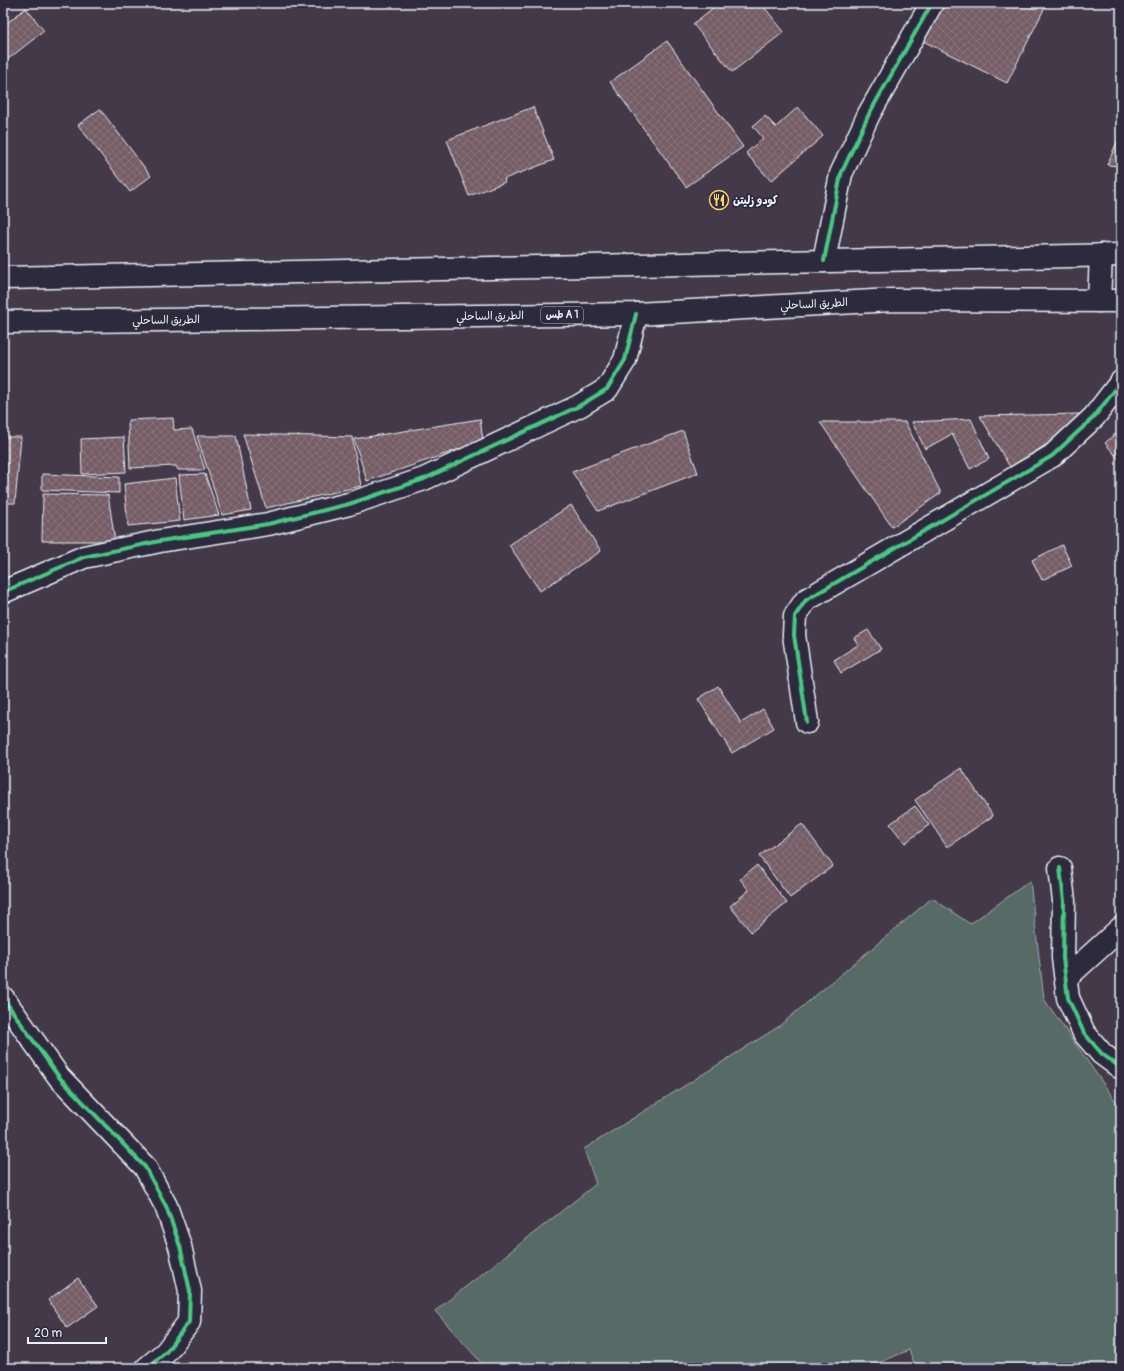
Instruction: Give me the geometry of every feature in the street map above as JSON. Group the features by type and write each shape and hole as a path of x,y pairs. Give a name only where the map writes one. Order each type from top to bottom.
{"main road":[{"path":"824,261 841,174 869,114 932,3"},
{"path":"3,278 1111,255 1099,301"},
{"name":"الطريق الساحلي","path":"3,322 636,314 892,300 1121,301"},
{"path":"3,592 84,557 160,541 268,524 349,504 424,479 579,406 607,389 625,360 636,314"},
{"path":"807,722 794,635 795,616 806,600 1052,456 1094,417 1121,382"},
{"path":"1060,868 1064,901 1063,958 1068,998 1084,1033 1102,1054 1121,1068"},
{"path":"1066,978 1121,928"},
{"path":"3,998 58,1077 145,1167 166,1206 180,1246 190,1291 189,1322 166,1352 146,1368"}],"green space":[{"path":"1030,881 1044,999 1121,1109 1121,1368 916,1368 909,1350 867,1368 486,1368 435,1311 596,1184 584,1149 778,1027 932,898 970,924"}],"building":[{"path":"719,3 761,3 784,32 732,72 693,24"},
{"path":"942,3 1047,3 1007,83 923,41"},
{"path":"26,8 44,31 3,63 3,26"},
{"path":"667,41 743,147 686,187 610,82"},
{"path":"533,107 554,160 504,179 505,182 469,196 447,140"},
{"path":"798,107 823,136 771,181 746,153 763,138 753,126 765,116 776,127"},
{"path":"100,109 151,176 130,192 78,125"},
{"path":"1121,133 1121,166 1107,165"},
{"path":"1081,414 1080,424 1010,467 980,416"},
{"path":"173,418 174,430 192,429 205,470 178,470 176,466 130,468 128,420"},
{"path":"480,419 483,441 367,481 354,439"},
{"path":"971,419 989,459 970,469 952,434 925,449 912,422"},
{"path":"820,422 905,422 941,493 892,527"},
{"path":"1121,429 1121,462 1105,443"},
{"path":"683,431 698,473 598,511 572,472"},
{"path":"243,434 352,437 361,486 266,508"},
{"path":"197,436 236,436 251,510 222,515"},
{"path":"3,437 21,437 15,503 3,503"},
{"path":"124,437 126,472 82,474 81,439"},
{"path":"42,474 119,477 119,493 42,490"},
{"path":"205,474 219,515 184,520 179,475"},
{"path":"175,478 180,521 128,526 124,484"},
{"path":"43,494 108,495 115,541 42,541"},
{"path":"571,505 601,551 540,591 509,545"},
{"path":"1062,545 1072,566 1042,580 1032,560"},
{"path":"868,630 881,649 841,673 834,660 858,645 854,638"},
{"path":"718,686 741,723 763,709 774,728 732,753 698,699"},
{"path":"961,768 993,816 947,847 915,800"},
{"path":"915,806 929,825 905,843 890,824"},
{"path":"802,824 833,866 790,898 759,856"},
{"path":"757,865 787,903 751,932 730,906 749,890 740,879"},
{"path":"78,1278 98,1306 67,1328 48,1300"}],"cycle path":[{"path":"824,261 841,174 869,114 932,3"},
{"path":"3,592 84,557 160,541 268,524 349,504 424,479 579,406 607,389 625,360 636,314"},
{"path":"807,722 794,635 795,616 806,600 1052,456 1094,417 1121,382"},
{"path":"1060,868 1064,901 1063,958 1068,998 1084,1033 1102,1054 1121,1068"},
{"path":"3,998 59,1077 145,1167 166,1206 180,1246 190,1291 189,1322 166,1352 147,1368"}],"place":[{"name":"كودو زليتن","path":"719,200"}]}
